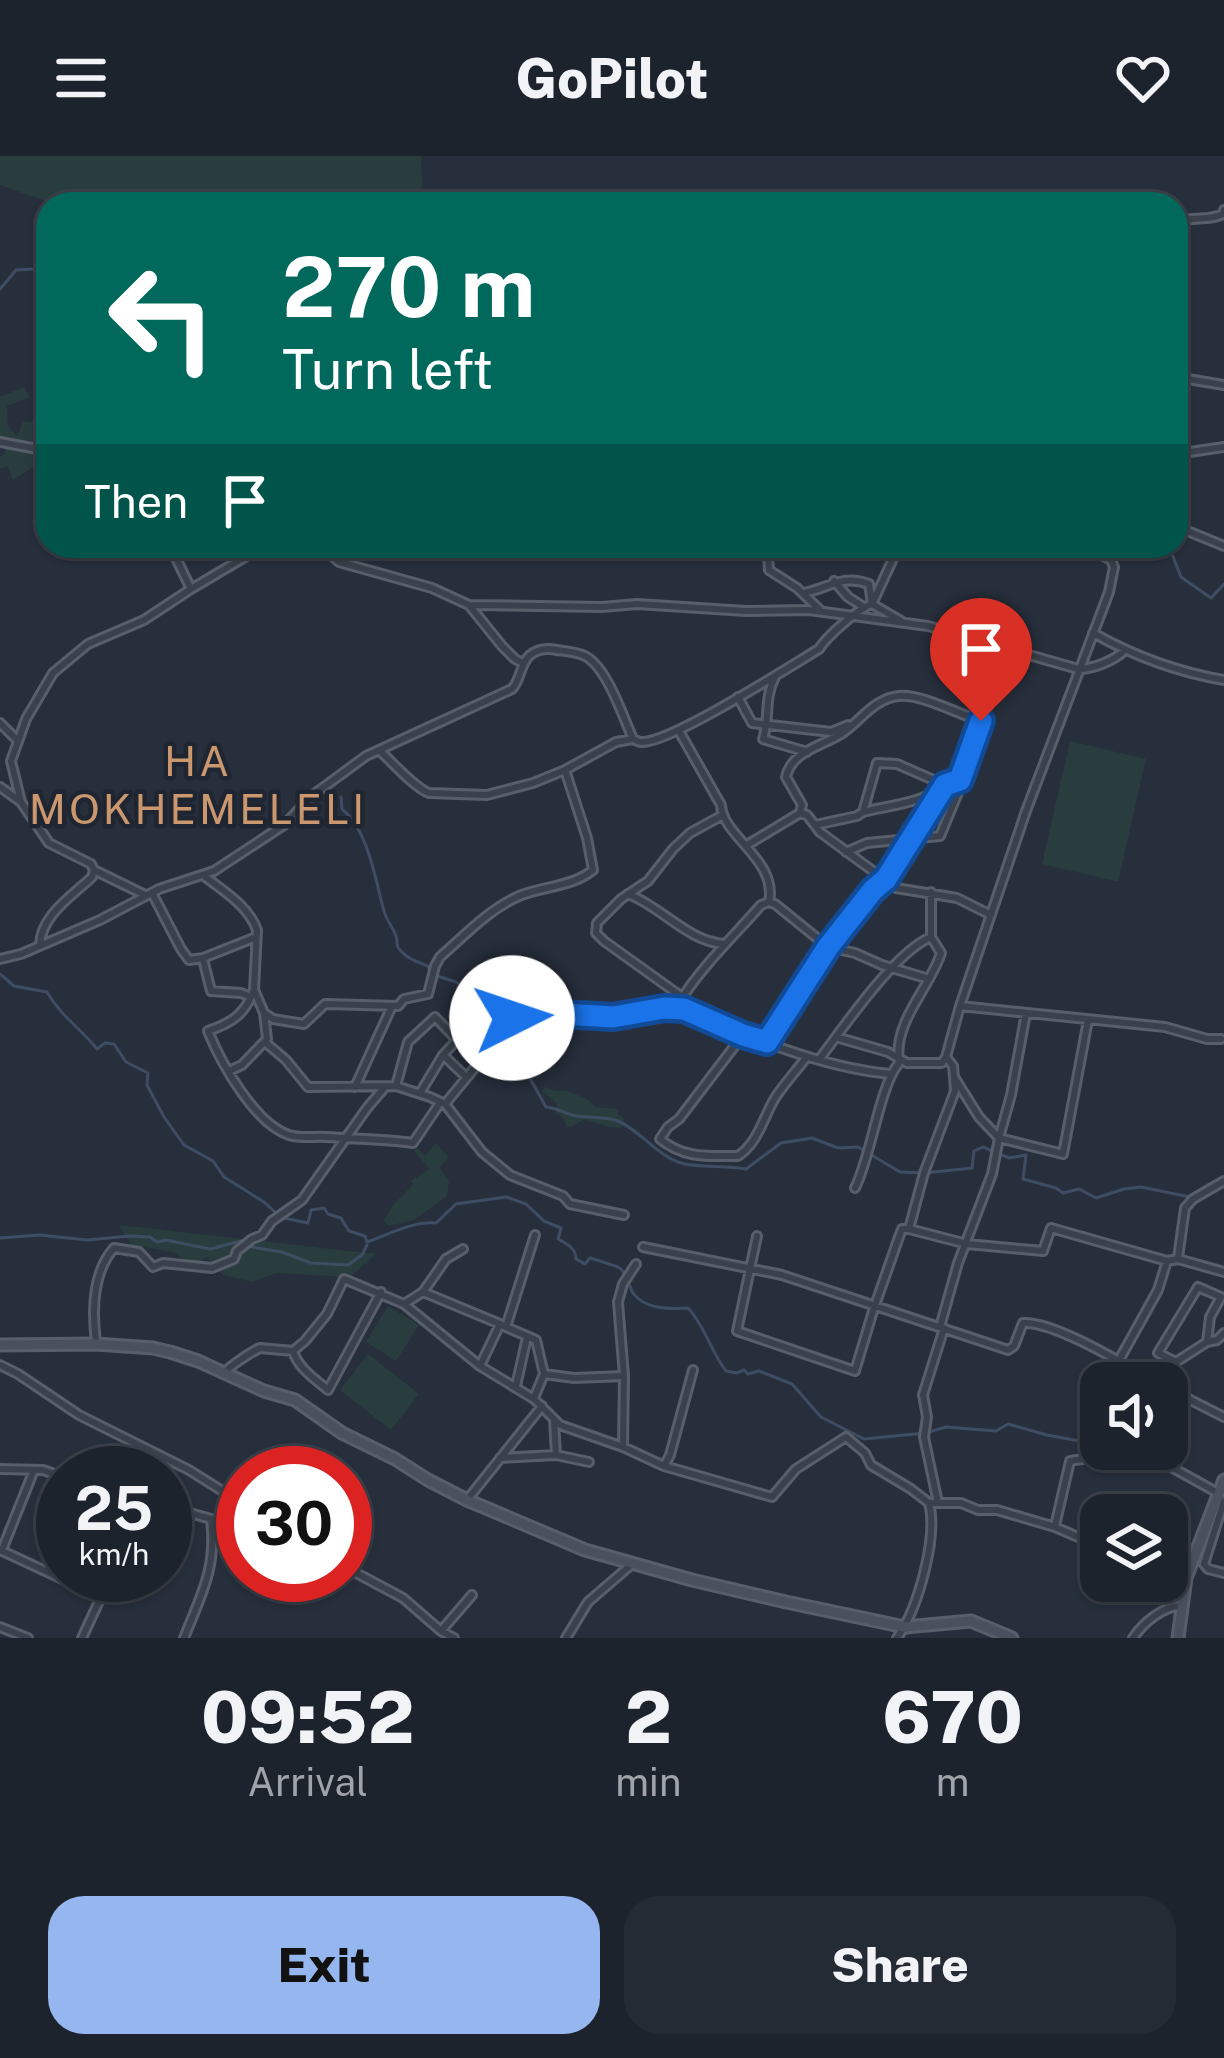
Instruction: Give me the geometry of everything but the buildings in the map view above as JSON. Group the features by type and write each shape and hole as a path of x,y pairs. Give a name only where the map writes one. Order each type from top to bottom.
{"street":[{"path":"1188,217 1214,219 1224,210"},
{"path":"1188,379 1224,385"},
{"path":"0,442 36,449"},
{"path":"1188,452 1224,447"},
{"path":"1190,532 1224,546"},
{"path":"176,558 191,589"},
{"path":"0,775 61,664 99,637 144,620 243,558"},
{"path":"331,558 432,588 470,605 637,604 823,612 902,621 1078,669 1091,668 1125,650"},
{"path":"768,558 769,570 823,612"},
{"path":"380,751 420,791 487,795 565,770 616,742 647,741 679,730 819,649 868,605 893,558"},
{"path":"836,1037 888,1052 907,1063 942,1064 946,1057 991,915 1109,592 1114,567 1107,558"},
{"path":"804,593 834,580 853,580 869,584 868,605"},
{"path":"834,580 854,602 902,621"},
{"path":"470,605 502,646 524,663"},
{"path":"833,633 836,614"},
{"path":"1093,632 1157,663 1224,680"},
{"path":"0,959 100,920 148,894 214,871 284,825 335,777 512,689 530,656 547,649 587,657 596,664 632,739"},
{"path":"846,852 867,843 940,836 1003,664 1016,650"},
{"path":"780,671 766,699 768,724 763,739 807,752"},
{"path":"800,814 802,806 786,777 788,768 882,702 902,696 981,721"},
{"path":"738,697 752,723 831,732 851,724"},
{"path":"0,723 17,741"},
{"path":"679,730 721,805 722,816 768,879 769,902"},
{"path":"10,761 21,802 50,843 92,863 94,870 46,923 40,946"},
{"path":"863,812 877,763 897,764 943,787"},
{"path":"253,993 273,1019 304,1024 325,1004 398,1006 428,994 440,957 492,911 524,894 577,880 593,870 565,770"},
{"path":"815,825 917,800 960,780"},
{"path":"767,1042 828,947 886,879 943,787"},
{"path":"0,788 21,802"},
{"path":"746,845 806,815 820,832 896,888 957,898 991,915"},
{"path":"684,1009 682,998 596,933 597,923 648,881 690,833 722,816"},
{"path":"94,870 148,894 189,960 256,937"},
{"path":"203,875 255,922 256,937 253,993 234,1020 208,1031 241,1090 270,1123 298,1137 413,1143 512,1018 530,1012 613,1017 684,1009 807,1057 890,1074"},
{"path":"855,1188 870,1154 890,1074 899,1064 897,1049 908,1015 941,953 931,937 931,892"},
{"path":"628,894 710,943 726,944"},
{"path":"682,998 703,967 769,902"},
{"path":"769,902 828,947 929,979"},
{"path":"820,1058 894,967 919,942 931,937"},
{"path":"203,958 212,991 253,993"},
{"path":"355,1087 392,1006"},
{"path":"960,1006 1165,1027 1207,1039 1222,1040 1224,1024"},
{"path":"264,1012 266,1043 308,1087 396,1086 420,1094 442,1103 482,1152 521,1182 563,1196 570,1204 624,1215"},
{"path":"897,1638 905,1627 932,1538 934,1503 922,1395 958,1264 992,1174 1026,1013"},
{"path":"396,1086 408,1042 435,1017 458,1040 443,1055 420,1094"},
{"path":"953,1077 979,1118 999,1138 1064,1154 1088,1020"},
{"path":"743,1035 680,1120 659,1139 669,1147 690,1156 743,1154 777,1094 807,1057"},
{"path":"229,1071 266,1043"},
{"path":"443,1055 466,1077"},
{"path":"909,1228 923,1173 955,1091 953,1066 946,1057"},
{"path":"96,1344 92,1308 106,1257 114,1248 139,1252 153,1268 163,1262 212,1268 226,1264 302,1200 386,1087"},
{"path":"1178,1259 1186,1208 1224,1181"},
{"path":"757,1236 737,1330 855,1371 902,1229 967,1244 1042,1250 1051,1228 1224,1272"},
{"path":"480,1366 502,1326 535,1235"},
{"path":"644,1247 782,1275 1011,1350 1023,1323 1036,1323 1118,1362 1158,1290 1167,1261"},
{"path":"413,1313 419,1295 446,1259 463,1249"},
{"path":"623,1447 618,1302 636,1264"},
{"path":"293,1352 327,1314 344,1279 404,1304 480,1366 534,1399 560,1425 664,1466 772,1497 796,1468 847,1437 872,1465 934,1503 997,1510 1080,1538"},
{"path":"1207,1342 1210,1317 1222,1298 1198,1286 1158,1353 1176,1362 1224,1333"},
{"path":"293,1352 309,1375 328,1390 381,1292"},
{"path":"419,1295 533,1338 544,1374 534,1399"},
{"path":"404,1304 419,1295"},
{"path":"515,1387 526,1337"},
{"path":"0,1345 153,1348 198,1361 295,1400 342,1433 467,1500 585,1550 905,1627 971,1621 1012,1638"},
{"path":"224,1373 260,1348 293,1352"},
{"path":"0,1365 79,1415 216,1487"},
{"path":"664,1466 693,1370"},
{"path":"544,1374 624,1376"},
{"path":"1188,1399 1224,1418"},
{"path":"467,1500 542,1406"},
{"path":"554,1419 556,1455"},
{"path":"500,1458 556,1455 589,1462"},
{"path":"1055,1527 1070,1461 1112,1460 1152,1467 1164,1463 1221,1497"},
{"path":"0,1469 34,1469 1,1551 101,1597 82,1638"},
{"path":"1224,1480 1204,1564 1224,1573"},
{"path":"1188,1573 1221,1497"},
{"path":"192,1514 216,1521"},
{"path":"184,1638 212,1560 211,1520"},
{"path":"566,1638 588,1602 632,1564"},
{"path":"372,1582 404,1598 454,1638"},
{"path":"441,1631 472,1595"},
{"path":"1178,1638 1182,1602"},
{"path":"1132,1638 1168,1606 1181,1606"},
{"path":"0,1627 28,1638"},
{"path":"573,1628 575,1638"}],"shaded area":[{"path":"0,156 421,156 422,187 418,192 36,192 36,198 0,185"},
{"path":"24,387 30,397 7,406 8,426 17,436 23,422 36,421 36,462 13,480 7,466 0,469 5,453 0,397"},
{"path":"1070,741 1146,759 1118,882 1042,864"},
{"path":"545,1087 565,1090 596,1107 618,1109 624,1118 622,1128 585,1119 567,1126 555,1114 557,1104 542,1091"},
{"path":"436,1143 449,1157 439,1167 449,1181 447,1196 414,1220 388,1226 384,1220 393,1205 413,1185 411,1181 429,1169 414,1150 425,1156"},
{"path":"119,1225 376,1254 350,1277 276,1273 253,1282 223,1275 207,1257 192,1266 173,1252 131,1245"},
{"path":"388,1306 419,1325 396,1361 366,1342"},
{"path":"368,1354 419,1394 391,1430 340,1390"}],"waterway":[{"path":"0,289 16,270 36,267"},
{"path":"1174,558 1181,577 1211,598 1224,584"},
{"path":"341,797 342,809 365,843 399,948 428,966 431,974 456,982 507,1020"},
{"path":"0,974 14,986 47,992 97,1049 114,1044 126,1062 148,1073 147,1085 184,1145 213,1161 224,1177 276,1213"},
{"path":"507,1030 512,1056 523,1066 546,1107 618,1121 681,1163 746,1169 781,1143 812,1138 838,1148 858,1147 900,1172 924,1173 972,1168 974,1151 983,1147 1009,1158 1026,1155 1023,1179 1063,1193 1079,1189 1096,1198 1141,1187 1195,1198"},
{"path":"1205,1196 1222,1186"},
{"path":"284,1218 308,1223 311,1210 324,1208 367,1242 409,1226 436,1223 456,1204 506,1197 526,1204 544,1221 561,1228 558,1239 573,1249 576,1259 585,1264 590,1258 621,1269 644,1303 688,1308 726,1371 759,1371 792,1384 821,1417 864,1439 946,1427 996,1431 1008,1424 1080,1441"},
{"path":"0,1238 150,1237 210,1249 241,1241 311,1263 348,1265 367,1245"},
{"path":"1190,1474 1215,1487"}],"district":[{"name":"HA MOKHEMELELI","path":"198,785"}],"route":[{"path":"512,1018 530,1012 613,1017 684,1009 767,1042 828,947 886,879 945,785 960,780 981,721"}]}
